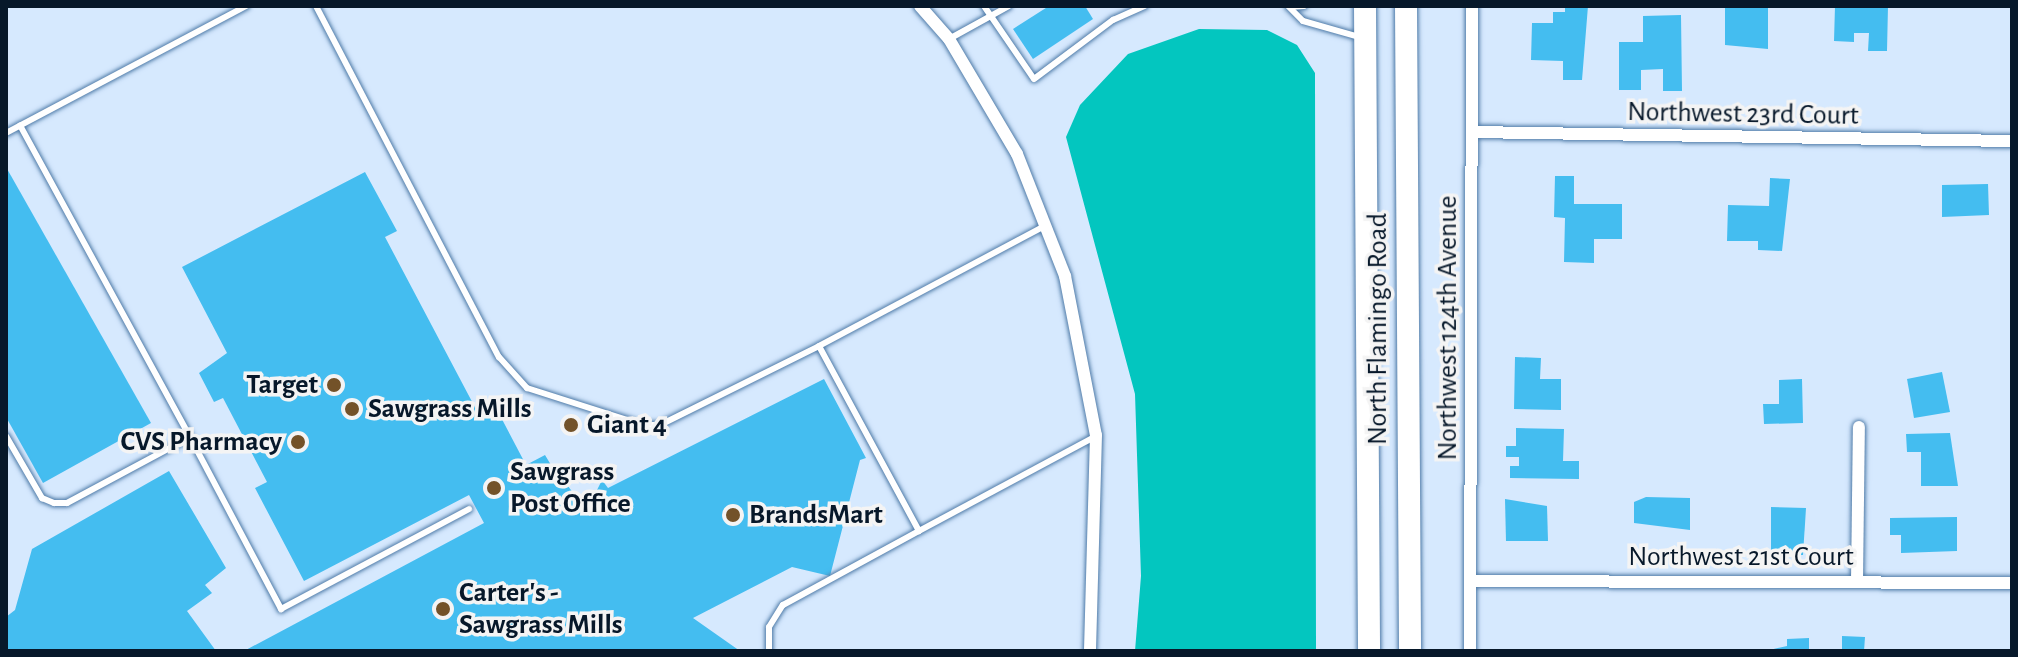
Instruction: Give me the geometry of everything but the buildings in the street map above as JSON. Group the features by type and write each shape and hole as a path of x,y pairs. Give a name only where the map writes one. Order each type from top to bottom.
{"highway":[{"name":"North Flamingo Road","path":"1365,6 1369,651"},
{"name":"North Flamingo Road","path":"1406,6 1410,651"}],"street":[{"path":"920,6 949,39 1017,154 1050,224 1085,357 1096,435 1090,651"},
{"name":"Northwest 124th Avenue","path":"1470,651 1472,6"},
{"name":"Northwest 23rd Court","path":"1473,132 2012,141"},
{"path":"1857,581 1859,427"},
{"name":"Northwest 21st Court","path":"1470,581 2012,583"}],"lane":[{"path":"6,133 246,6"},
{"path":"316,6 499,357 527,388 643,425 660,425 819,346 1050,224"},
{"path":"984,6 1034,79 1136,7 1145,6"},
{"path":"949,39 1009,6"},
{"path":"1289,7 1304,6"},
{"path":"1289,7 1303,21 1346,30 1365,41"},
{"path":"20,125 281,609 469,509"},
{"path":"819,346 919,531"},
{"path":"769,651 769,627 783,605 1096,435"},
{"path":"6,436 42,498 54,503 67,503 190,437"}],"shaded area":[{"path":"1199,29 1267,30 1297,45 1315,73 1316,651 1135,651 1141,576 1135,394 1066,137 1080,105 1128,54"}],"place":[{"name":"Target","path":"334,385"},
{"name":"Sawgrass Mills","path":"352,409"},
{"name":"Giant 4","path":"571,425"},
{"name":"CVS Pharmacy","path":"298,442"},
{"name":"Sawgrass Post Office","path":"494,488"},
{"name":"BrandsMart","path":"733,515"},
{"name":"Carter's - Sawgrass Mills","path":"443,609"}]}
